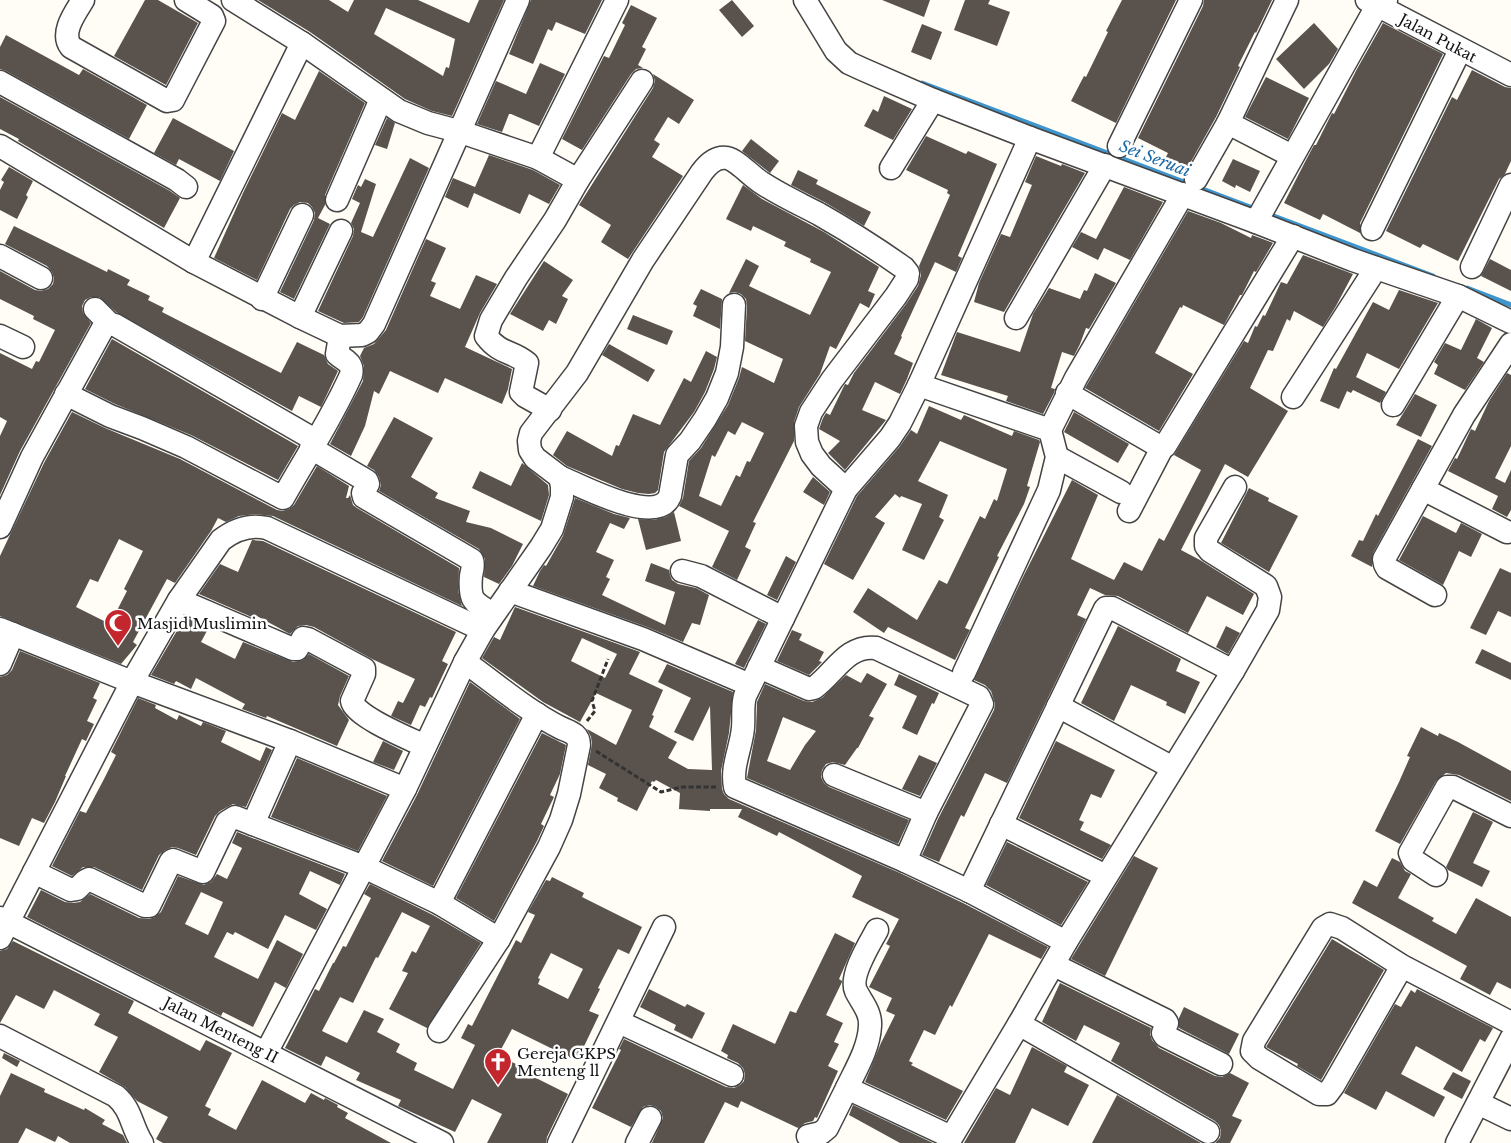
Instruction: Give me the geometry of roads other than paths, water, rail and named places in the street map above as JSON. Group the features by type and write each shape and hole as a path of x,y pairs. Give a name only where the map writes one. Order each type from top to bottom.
{"street":[{"path":"82,0 73,16 67,34 68,43 71,47 167,101 173,100 214,21 212,16 186,0"},
{"path":"234,0 302,43 381,99 415,119 458,131 538,158 578,180"},
{"path":"0,146 194,262 262,299 340,336 362,335 368,332 374,324 458,131 518,0"},
{"path":"538,158 616,0"},
{"path":"805,0 836,51 848,63 933,100 1030,138 1105,165 1190,187 1261,214 1293,236 1376,268 1458,296 1511,322"},
{"path":"1119,146 1191,0"},
{"path":"964,673 1049,490 1057,456 1050,430 1067,393 1228,123 1288,0"},
{"path":"1261,214 1376,2"},
{"name":"Jalan Pukat","path":"1376,2 1460,50 1511,75"},
{"path":"194,262 302,43"},
{"path":"1372,230 1460,50"},
{"path":"550,410 521,392 527,363 522,359 499,350 486,336 491,320 498,308 642,81"},
{"path":"0,82 177,180 186,187"},
{"path":"337,200 381,99"},
{"path":"891,168 933,100"},
{"path":"1228,123 1292,156"},
{"path":"1030,138 919,385 900,423 890,438 846,489 745,696 742,710 743,726 734,770 735,788 905,861 969,891 1066,942"},
{"path":"734,305 732,347 728,373 705,419 690,441 677,455 668,502 654,508 631,505 560,477 535,458 530,450 529,441 531,434 577,373 642,260 709,163 727,158 737,163 763,184 860,238 904,268 908,273 907,279 896,296 826,388 811,412 806,426 807,442 812,454 821,466 846,489"},
{"path":"1016,318 1105,165"},
{"path":"1472,267 1511,184"},
{"path":"262,299 302,215"},
{"path":"300,317 341,231"},
{"path":"1057,456 1125,501 1165,446 1293,236"},
{"path":"0,256 41,278"},
{"path":"1293,398 1376,268"},
{"path":"1393,404 1458,296"},
{"path":"0,527 32,457 103,328 103,316 313,444 367,481 368,484 363,493 364,497 472,560 474,563 471,580 472,599 488,622"},
{"path":"0,336 23,347"},
{"path":"266,528 313,444 336,409 352,370 349,363 337,354 340,336"},
{"path":"1435,595 1385,566 1384,561 1464,415 1511,344"},
{"path":"919,385 1050,430"},
{"path":"1067,393 1162,448"},
{"path":"66,394 110,416 186,448 282,498"},
{"path":"266,1053 405,789 464,662 488,622 552,529 562,497 560,477"},
{"path":"847,1088 949,1140 1066,942 1233,671 1268,610 1270,597 1266,586 1210,551 1206,546 1206,538 1235,487"},
{"path":"1424,489 1508,532"},
{"path":"3,926 34,872 132,682 179,600 221,540 237,530 250,526 266,528 488,622"},
{"path":"682,571 700,576 783,618"},
{"path":"510,591 643,639 755,676 808,689 814,688 838,665 864,647 876,648 979,697 982,704 926,812 905,861"},
{"path":"179,600 293,649 298,649 303,638 308,639 364,669 364,674 352,702 356,710 425,746"},
{"path":"969,891 1102,612 1106,608 1112,608 1233,671"},
{"path":"0,664 6,631 132,682 290,741 405,789"},
{"path":"439,1031 499,938 549,847 561,820 569,794 577,740 464,662"},
{"path":"1058,706 1173,768"},
{"path":"439,904 537,714"},
{"path":"253,824 290,741"},
{"path":"834,775 926,812"},
{"path":"1436,875 1413,860 1410,853 1447,787 1453,787 1511,816"},
{"path":"34,872 71,890 77,889 89,879 147,906 150,905 171,861 173,860 203,872 227,822 235,817 364,867 439,904 499,938"},
{"path":"1001,824 1106,876"},
{"path":"1402,966 1327,1094 1318,1094 1259,1058 1252,1051 1254,1041 1326,925 1335,925 1342,928 1402,966 1511,1023"},
{"name":"Jalan Menteng II","path":"3,926 266,1053 438,1142"},
{"path":"559,1143 664,926"},
{"path":"808,1136 821,1133 827,1128 866,1044 870,1027 868,1011 855,988 854,982 867,948 877,930"},
{"path":"1054,965 1165,1020 1167,1023 1163,1033 1165,1036 1221,1064"},
{"path":"618,1022 732,1075"},
{"path":"1019,1024 1208,1132"},
{"path":"0,1036 116,1096 129,1111 136,1135 142,1143"},
{"path":"1457,1143 1511,1039"},
{"path":"1478,1103 1511,1119"},
{"path":"638,1143 650,1118"}],"waterway":[{"name":"Sei Seruai","path":"922,83 1258,210"},
{"name":"Sei Seruai","path":"1268,214 1433,276"},
{"name":"Sei Seruai","path":"1467,288 1511,305"}],"place":[{"name":"Masjid Muslimin","path":"118,647"},
{"name":"Gereja GKPS Menteng ll","path":"498,1086"}]}
